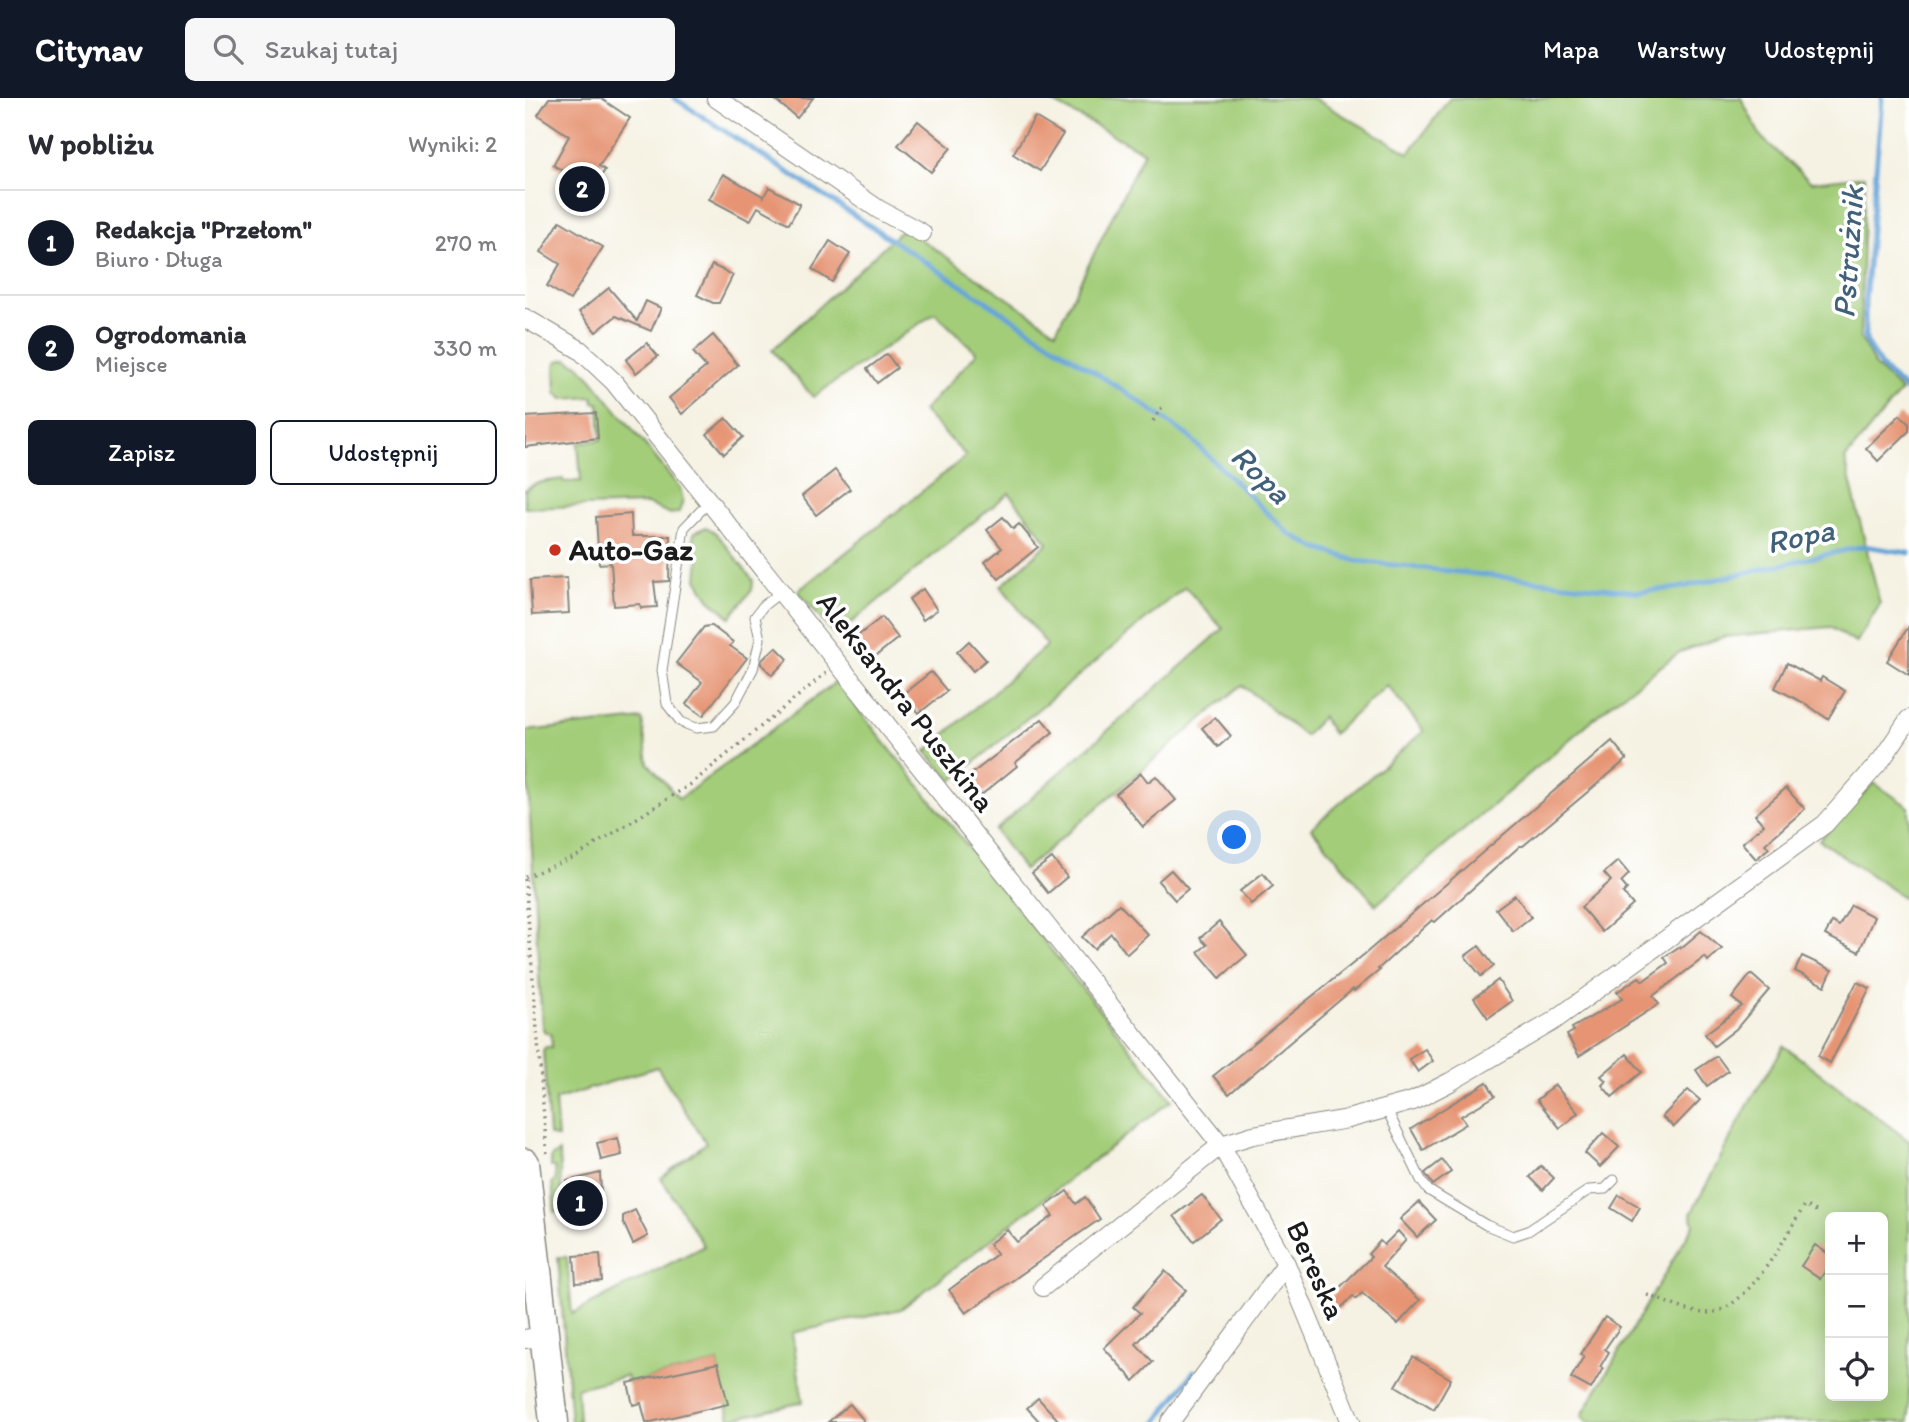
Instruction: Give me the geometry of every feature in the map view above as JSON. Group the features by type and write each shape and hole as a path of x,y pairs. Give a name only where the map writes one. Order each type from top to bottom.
{"main road":[{"path":"537,1165 528,1228 534,1337 554,1422"}],"street":[{"path":"716,98 878,209 922,233"},
{"name":"Aleksandra Puszkina","path":"525,318 580,350 614,382 1221,1145"},
{"path":"1043,1287 1221,1145 1253,1135 1349,1119 1413,1101 1552,1022 1825,824 1882,759 1909,719"},
{"name":"Bereska","path":"1221,1145 1286,1264 1351,1422"},
{"path":"1170,1422 1286,1264"}],"lane":[{"path":"711,501 684,528 662,670 667,704 681,722 696,729 714,726 735,703 753,669 760,639 755,617 763,606 782,591"},
{"path":"1387,1110 1428,1190 1500,1233 1513,1236 1528,1231 1589,1190 1605,1189 1614,1180"}],"path":[{"path":"1153,421 1162,407"},
{"path":"537,1165 525,878 577,856 691,784 838,663"},
{"path":"1647,1295 1703,1313 1718,1311 1739,1299 1753,1283 1805,1205 1818,1212"}],"green space":[{"path":"1045,98 1313,98 1409,153 1450,98 1741,98 1761,137 1811,182 1865,176 1860,336 1875,366 1901,391 1845,459 1880,604 1856,643 1830,627 1723,637 1680,652 1612,703 1376,905 1311,828 1424,731 1387,685 1333,734 1322,717 1305,736 1242,685 1024,870 995,830 1223,629 1185,587 952,781 926,751 1047,645 1001,586 1048,543 1009,493 835,636 798,591 966,456 923,411 977,353 935,313 813,397 772,350 904,228 1056,331 1144,152"},
{"path":"567,359 578,365 591,378 680,488 683,500 679,512 671,514 647,504 525,508 525,490 534,485 563,479 564,482 581,481 578,443 601,440 599,403 594,403 593,397 563,399 556,393 555,365 558,361"},
{"path":"706,527 716,533 753,580 752,590 730,617 709,599 697,579 699,556 691,555 694,533"},
{"path":"836,682 1172,1100 901,1309 792,1333 803,1402 730,1419 718,1363 628,1383 626,1376 577,1388 579,1422 571,1422 558,1257 567,1257 572,1314 704,1246 661,1178 706,1143 657,1067 555,1100 558,1138 549,1135 543,1051 545,1047 552,1047 551,1033 545,1032 542,1027 525,731 642,719 648,763 679,799"},
{"path":"1874,783 1909,807 1909,901 1819,840"},
{"path":"1784,1046 1909,1141 1909,1422 1586,1422 1582,1415 1694,1224 1691,1214 1751,1099"},
{"path":"559,1152 563,1212 555,1212 552,1182 556,1181 555,1167 551,1167 551,1157"}],"building":[{"path":"549,98 600,98 630,118 599,166 605,170 580,207 565,198 578,179 553,165 569,136 538,115"},
{"path":"773,98 813,98 797,118"},
{"path":"1035,117 1063,134 1040,171 1013,154"},
{"path":"918,121 951,148 931,172 898,145"},
{"path":"723,174 763,198 769,187 800,204 789,224 758,207 750,221 709,199"},
{"path":"560,221 603,247 570,300 547,286 560,264 541,252"},
{"path":"830,241 850,254 832,282 812,269"},
{"path":"712,265 733,275 719,303 697,295"},
{"path":"609,288 637,321 646,301 661,308 651,331 616,316 596,332 579,312"},
{"path":"713,335 738,365 682,414 669,398 706,367 693,352"},
{"path":"647,343 658,356 636,373 626,360"},
{"path":"887,354 897,368 877,383 867,369"},
{"path":"596,413 598,438 525,447 525,417"},
{"path":"1900,415 1909,424 1909,431 1878,461 1866,448"},
{"path":"726,418 743,437 724,454 707,434"},
{"path":"835,470 850,489 816,515 802,496"},
{"path":"631,514 632,536 670,536 669,581 654,582 657,607 641,608 640,604 614,606 611,563 599,564 596,517"},
{"path":"1003,517 1013,529 1019,524 1038,547 999,579 985,562 1002,548 987,530"},
{"path":"567,578 569,613 532,615 530,580"},
{"path":"923,589 937,610 923,620 909,599"},
{"path":"882,617 898,638 872,659 855,638"},
{"path":"712,626 733,642 730,646 747,658 703,716 686,704 702,682 676,663 704,627"},
{"path":"1909,626 1909,675 1887,661"},
{"path":"969,641 986,660 973,671 957,652"},
{"path":"776,647 788,659 772,675 761,664"},
{"path":"1787,663 1820,681 1822,677 1845,691 1828,719 1775,688"},
{"path":"931,672 947,691 919,713 903,694"},
{"path":"1215,717 1231,736 1218,747 1202,728"},
{"path":"1042,719 1053,732 975,800 961,782"},
{"path":"1612,741 1627,759 1520,846 1435,922 1432,920 1378,969 1380,970 1354,991 1353,989 1229,1094 1213,1076 1366,953"},
{"path":"1141,773 1148,782 1156,776 1176,800 1143,827 1116,794"},
{"path":"1786,788 1805,809 1765,844 1769,848 1756,859 1742,843 1764,825 1755,815"},
{"path":"1052,858 1067,877 1048,893 1032,873"},
{"path":"1618,861 1629,874 1621,882 1627,889 1623,893 1633,905 1602,932 1581,907 1611,881 1604,873"},
{"path":"1171,870 1188,889 1175,900 1158,881"},
{"path":"1263,873 1273,886 1251,904 1240,891"},
{"path":"1515,895 1531,917 1513,931 1496,909"},
{"path":"1119,904 1148,935 1127,954 1111,933 1094,949 1082,937"},
{"path":"1851,905 1874,917 1859,952 1825,935 1832,922 1839,926"},
{"path":"1219,922 1247,955 1220,978 1198,952 1207,945 1200,938"},
{"path":"1701,931 1722,949 1708,961 1705,957 1653,996 1659,1004 1579,1056 1567,1035 1574,1031 1572,1028 1622,999 1617,992 1639,977 1643,981 1668,963 1664,957 1680,946 1681,948"},
{"path":"1479,946 1494,966 1481,976 1465,956"},
{"path":"1802,956 1832,970 1825,986 1795,971"},
{"path":"1751,974 1769,990 1736,1029 1714,1046 1705,1034 1742,1006 1732,998"},
{"path":"1498,980 1512,1001 1488,1018 1474,998"},
{"path":"1857,982 1870,988 1830,1063 1818,1056"},
{"path":"1425,1049 1433,1061 1418,1072 1409,1059"},
{"path":"1627,1054 1642,1072 1612,1097 1602,1085 1606,1081 1601,1076"},
{"path":"1717,1056 1728,1071 1707,1086 1696,1070"},
{"path":"1487,1082 1495,1096 1461,1116 1466,1124 1423,1150 1411,1129"},
{"path":"1555,1085 1578,1113 1560,1128 1537,1100"},
{"path":"1688,1090 1700,1100 1674,1127 1662,1117"},
{"path":"1603,1133 1619,1147 1600,1167 1585,1153"},
{"path":"618,1138 622,1155 601,1160 597,1143"},
{"path":"1442,1160 1451,1172 1433,1185 1425,1173"},
{"path":"1541,1166 1554,1178 1543,1190 1530,1177"},
{"path":"600,1173 601,1192 591,1192 592,1218 569,1220 567,1181"},
{"path":"1067,1191 1076,1204 1085,1197 1100,1219 966,1313 949,1290 997,1254 989,1244 1007,1230 1017,1242 1053,1216 1046,1206"},
{"path":"1202,1195 1221,1219 1194,1241 1174,1216"},
{"path":"1619,1195 1640,1207 1632,1221 1611,1208"},
{"path":"1419,1202 1436,1220 1417,1237 1400,1219"},
{"path":"635,1210 648,1236 633,1244 623,1216"},
{"path":"1398,1231 1406,1240 1382,1267 1420,1300 1398,1324 1362,1293 1356,1299 1353,1296 1339,1310 1328,1299 1371,1257 1368,1254 1380,1241 1384,1245"},
{"path":"1815,1245 1825,1252 1825,1272 1820,1279 1801,1266"},
{"path":"600,1254 602,1281 576,1283 574,1256"},
{"path":"1165,1271 1186,1290 1136,1344 1153,1362 1134,1381 1104,1348 1140,1313 1133,1307"},
{"path":"1605,1317 1620,1327 1605,1349 1609,1352 1591,1389 1571,1378 1584,1356 1581,1354"},
{"path":"1413,1357 1451,1379 1434,1409 1396,1386"},
{"path":"718,1363 728,1404 651,1422 646,1422 641,1403 633,1405 628,1383"},
{"path":"1038,1398 1060,1422 1040,1422 1027,1408"},
{"path":"850,1404 865,1422 828,1422"}],"waterway":[{"name":"Ropa","path":"674,98 1136,399 1188,436 1288,533 1316,548 1357,561 1639,592 1678,588 1864,546 1909,553"},
{"name":"Pstrużnik","path":"1882,98 1865,302 1865,336 1869,348 1883,369 1909,393"},
{"path":"1157,1422 1194,1371"}],"place":[{"name":"Ogrodomania","path":"582,189"},
{"name":"Auto-Gaz","path":"555,550"},
{"name":"Redakcja \"Przełom\"","path":"580,1203"}]}
